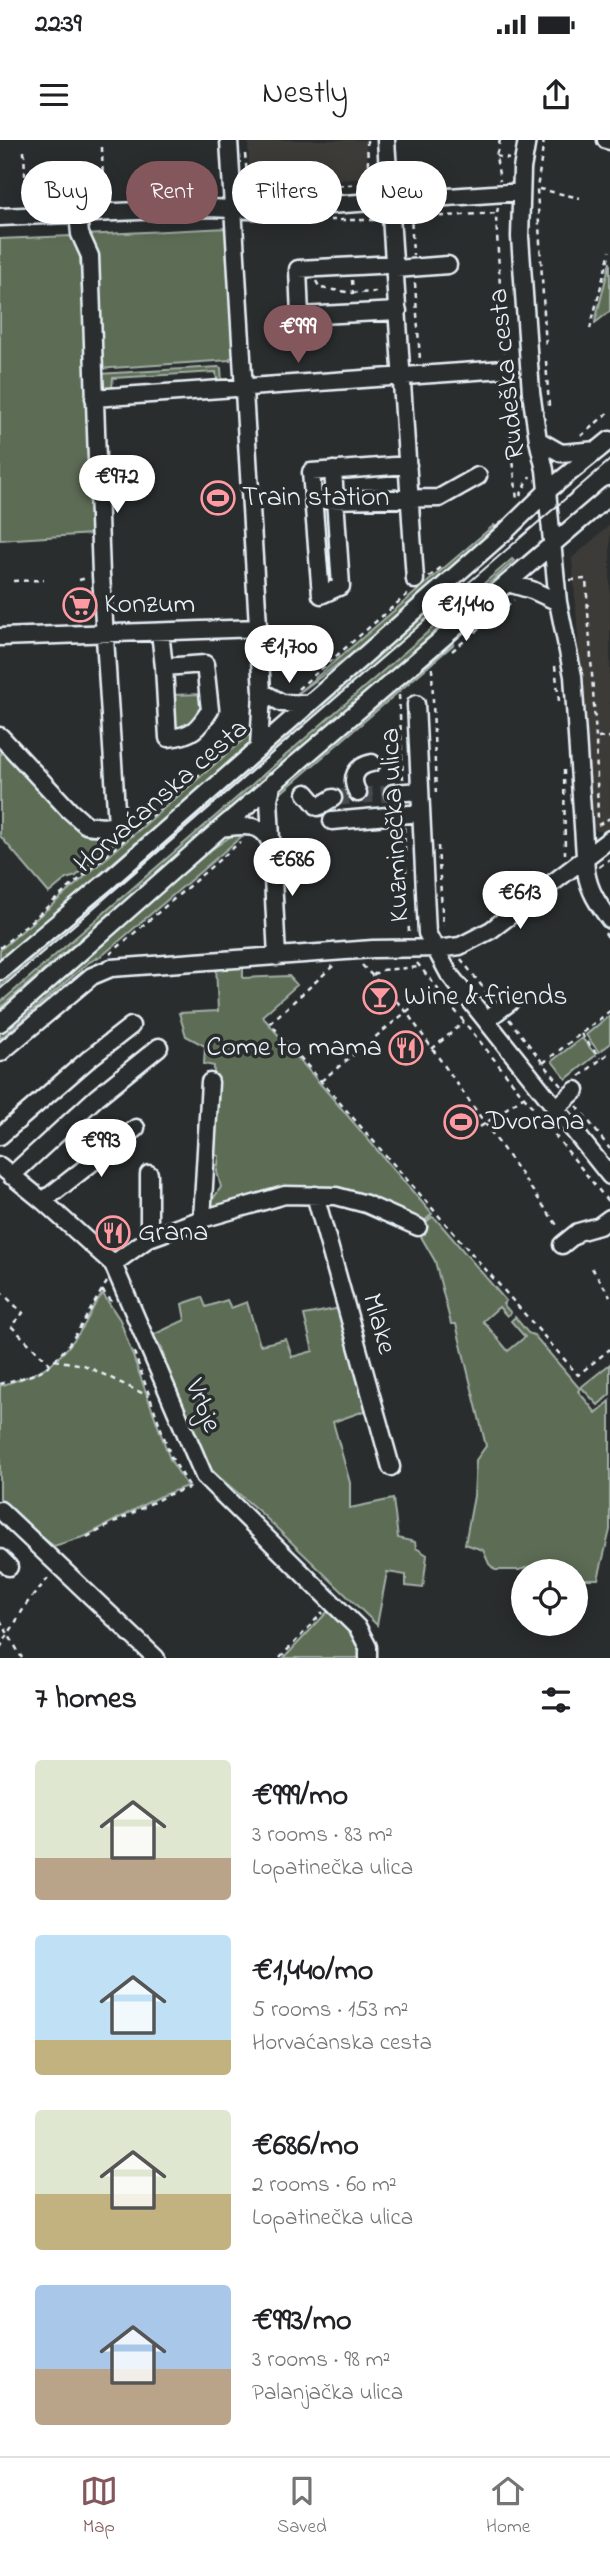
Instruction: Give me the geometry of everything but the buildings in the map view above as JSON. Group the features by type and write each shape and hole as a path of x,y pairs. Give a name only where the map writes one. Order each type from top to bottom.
{"street":[{"path":"112,213 232,209 229,140"},
{"path":"386,140 388,161"},
{"name":"Rudeška cesta","path":"527,140 529,190 520,237 537,440 545,470 558,602 573,676 584,858 589,886 610,920"},
{"path":"447,197 529,190"},
{"path":"0,217 21,216"},
{"path":"0,736 86,825 117,825 104,634 89,256 79,224"},
{"path":"233,224 259,628 262,692 259,747"},
{"path":"393,224 410,499 419,582"},
{"path":"398,311 300,316 298,270 350,266 447,265"},
{"path":"94,398 504,369"},
{"path":"537,440 561,453 604,445"},
{"name":"Horvaćanska cesta","path":"0,971 507,530 546,492 604,445"},
{"path":"333,470 341,586 321,595 311,472 333,470 408,465"},
{"path":"313,501 439,498 478,476"},
{"path":"0,1023 273,782 610,495"},
{"path":"508,583 558,602"},
{"path":"0,638 259,628"},
{"path":"160,632 168,738 185,737 200,726 211,710 205,664 164,667"},
{"path":"262,692 282,703 308,704"},
{"name":"Kuzminečka ulica","path":"416,704 426,929 433,948 449,974 498,1012 538,1086 610,1176"},
{"path":"358,793 353,783 355,773 365,765 372,764"},
{"path":"273,782 269,799 277,957"},
{"path":"393,793 420,791"},
{"path":"306,793 318,807 332,798"},
{"path":"332,821 421,813"},
{"path":"221,828 242,825 254,827 262,830 270,842"},
{"path":"0,1053 100,971 373,948 454,947 491,930 610,839"},
{"path":"0,1136 131,1026"},
{"path":"6,1171 159,1047"},
{"path":"202,1219 210,1082"},
{"path":"556,1108 573,1090"},
{"path":"43,1201 136,1128"},
{"name":"Vrbje","path":"6,1171 113,1264 154,1356 198,1466 358,1628 368,1647 368,1658"},
{"path":"149,1174 149,1238"},
{"name":"Mlake","path":"315,1195 391,1467"},
{"path":"113,1264 149,1238 271,1198 336,1196 366,1204 418,1227"},
{"path":"567,1241 578,1232 598,1226 610,1218"},
{"path":"0,1510 156,1658"}],"path":[{"path":"342,185 369,184 367,140"},
{"path":"500,140 496,156 502,194 498,213 504,369 517,501 530,476"},
{"path":"544,140 529,190 546,349"},
{"path":"245,146 246,161"},
{"path":"102,147 102,161"},
{"path":"23,151 24,161"},
{"path":"529,190 580,198"},
{"path":"447,216 498,213"},
{"path":"590,329 610,251"},
{"path":"350,266 357,313"},
{"path":"310,269 320,288 353,293 376,292"},
{"path":"546,361 549,416"},
{"path":"594,424 610,411"},
{"path":"290,695 419,582 445,564"},
{"path":"13,581 44,579"},
{"path":"570,580 586,579 597,738 598,825 610,818"},
{"path":"555,665 559,704"},
{"path":"432,667 436,805"},
{"path":"0,948 248,732"},
{"path":"597,738 610,737"},
{"path":"106,957 248,834"},
{"path":"408,942 409,933 443,926 439,846"},
{"path":"454,947 491,998 490,1004 501,1017 508,1019 553,1075 573,1090 610,1149"},
{"path":"411,956 609,1201"},
{"path":"355,957 407,1012 482,1125 567,1241"},
{"path":"341,959 270,1023 578,1375 610,1349"},
{"path":"372,975 381,970 421,968"},
{"path":"321,1082 437,987"},
{"path":"543,1063 610,1011"},
{"path":"432,1049 464,1022"},
{"path":"581,1034 601,1059"},
{"path":"573,1090 610,1052"},
{"path":"482,1125 553,1075"},
{"path":"0,1384 40,1371 54,1360 82,1324 109,1278 113,1264"},
{"path":"592,1268 610,1296"},
{"path":"102,1290 117,1308"},
{"path":"0,1292 23,1313 11,1326 50,1364"},
{"path":"133,1349 171,1457 190,1487"},
{"path":"54,1360 84,1365 150,1397"},
{"path":"88,1537 167,1495 212,1483"},
{"path":"0,1648 27,1603 54,1573"},
{"path":"280,1658 332,1602"},
{"path":"0,1620 22,1658"}],"shaded area":[{"path":"248,140 366,140 368,161 356,161 356,179 342,180 342,161 249,161"},
{"path":"610,525 610,830 597,831 593,827 572,558"}],"green space":[{"path":"227,228 235,357 230,360 97,369 84,235"},
{"path":"71,236 79,242 88,384 93,534 0,540 0,239"},
{"path":"610,262 610,311 595,323 595,322"},
{"path":"221,368 222,382 217,381 216,372 113,378 112,389 101,389 98,374"},
{"path":"494,525 497,528 365,644 292,698"},
{"path":"512,559 514,561 386,676 0,1008 0,1003"},
{"path":"433,604 437,610 0,986 0,979"},
{"path":"454,644 275,798 279,787 383,698"},
{"path":"203,694 204,717 176,732 172,728 170,695"},
{"path":"258,727 255,740 250,745 0,960 0,950"},
{"path":"0,750 83,834 117,834 117,840 76,876 66,879 49,893 0,836"},
{"path":"248,831 0,1039 0,1028 211,850 234,834"},
{"path":"216,965 243,965 243,978 289,976 297,985 262,1016 432,1214 419,1226 353,1197 209,1209 221,1187 217,1172 219,1156 211,1154 214,1066 204,1064 205,1046 186,1036 179,1013 218,1011"},
{"path":"610,1015 610,1044 599,1052 586,1035"},
{"path":"582,1038 596,1055 566,1079 552,1061"},
{"path":"432,1217 436,1219 506,1301 503,1304 511,1313 507,1316 499,1307 483,1321 508,1351 525,1337 511,1321 515,1317 580,1389 578,1391 596,1413 610,1401 610,1530 598,1579 588,1579 588,1559 511,1559 511,1570 495,1570 483,1550 465,1544 474,1496 476,1460 486,1446 456,1324 451,1324 435,1261 418,1229"},
{"path":"103,1294 120,1320 170,1459 187,1486 158,1497 86,1536 54,1546 0,1498 0,1386 38,1371 57,1359 74,1340"},
{"path":"202,1297 206,1307 227,1300 231,1308 247,1302 260,1345 286,1339 292,1357 313,1351 304,1315 341,1308 367,1410 333,1422 350,1483 350,1508 393,1499 398,1538 415,1542 416,1548 427,1555 423,1588 406,1586 406,1575 387,1572 377,1625 261,1513 210,1469 168,1371 162,1349 153,1335 185,1320 182,1304"},
{"path":"610,1364 610,1394 598,1405 581,1387"},
{"path":"331,1608 356,1636 361,1658 284,1658"}],"tunnel":[{"path":"333,798 393,793"}],"tram line":[{"path":"0,989 610,460"}],"place":[{"name":"Train station","path":"218,498"},
{"name":"Konzum","path":"80,605"},
{"name":"Wine & friends","path":"380,997"},
{"name":"Come to mama","path":"406,1048"},
{"name":"Dvorana","path":"461,1122"},
{"name":"Grana","path":"113,1233"}]}
